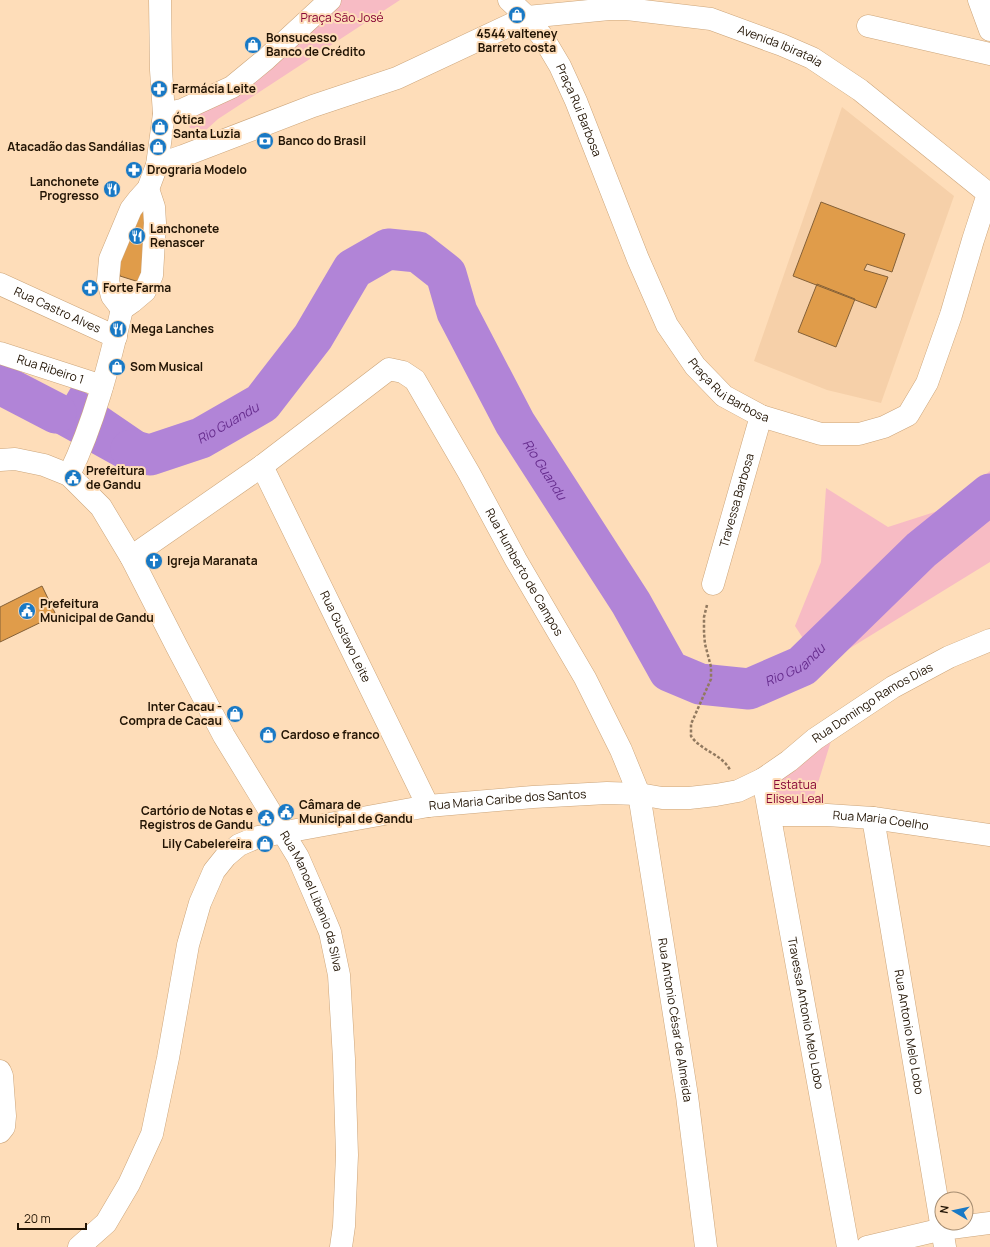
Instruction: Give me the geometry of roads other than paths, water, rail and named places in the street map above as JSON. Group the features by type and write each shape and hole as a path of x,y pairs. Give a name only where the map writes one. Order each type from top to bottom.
{"street":[{"path":"122,309 112,296 108,281 110,259 131,210 148,189 157,165 164,114 161,70 160,0"},
{"path":"164,114 182,110 232,87 266,59 330,0"},
{"path":"510,0 526,17"},
{"path":"979,0 990,30"},
{"name":"Avenida Ibirataia","path":"157,165 313,106 396,78 526,17 609,9 644,11 711,19 782,45 812,58 860,90 989,194"},
{"name":"Praça Rui Barbosa","path":"526,17 544,39 560,66 576,101 638,259 667,325 695,366 724,396 761,416 821,434 859,434 884,427 908,415 927,383 951,315 973,240 989,194"},
{"path":"868,26 990,54"},
{"path":"73,467 101,391 122,309 145,291 152,275 155,223 154,208 148,189"},
{"name":"Rua Castro Alves","path":"0,284 116,337"},
{"name":"Rua Ribeiro 1","path":"0,353 101,391"},
{"name":"Rua Humberto de Campos","path":"262,466 389,369 403,372 415,380 469,473 516,560 585,678 621,750 639,794"},
{"name":"Travessa Barbosa","path":"713,584 761,416"},
{"name":"Rua Manoel Libanio da Silva","path":"0,460 15,459 44,465 73,467 101,507 131,557 224,736 298,857 330,932 339,975 344,1059 347,1155 344,1226 341,1247"},
{"path":"131,557 262,466"},
{"name":"Rua Gustavo Leite","path":"262,466 428,806"},
{"name":"Rua Domingo Ramos Dias","path":"738,791 764,779 815,739 893,686 949,656 990,640"},
{"name":"Travessa Antonio Melo Lobo","path":"764,779 848,1247"},
{"name":"Rua Maria Caribe dos Santos","path":"79,1247 106,1223 129,1184 152,1134 168,1058 188,945 200,903 214,871 226,856 239,845 258,837 282,832 428,806 600,793 639,794 662,798 689,798 738,791"},
{"name":"Rua Antonio César de Almeida","path":"639,794 687,1096 706,1247"},
{"name":"Rua Maria Coelho","path":"770,814 827,815 873,818 990,835"},
{"name":"Rua Antonio Melo Lobo","path":"873,818 944,1238"},
{"path":"0,1071 2,1076 6,1116 4,1127 0,1132"},
{"path":"867,1247 944,1238 990,1223"}],"waterway":[{"name":"Rio Guandu","path":"131,450 150,455 201,438 262,403 313,337 353,269 388,249 418,252 446,274 457,312 515,423 631,603 669,671 700,684 749,689 802,666 921,550 990,494"},
{"name":"Rio Guandu","path":"0,384 56,413"}],"place":[{"name":"4544 valteney Barreto costa","path":"517,15"},
{"name":"Bonsucesso Banco de Crédito","path":"253,45"},
{"name":"Farmácia Leite","path":"159,89"},
{"name":"Ótica Santa Luzia","path":"160,127"},
{"name":"Banco do Brasil","path":"265,141"},
{"name":"Atacadão das Sandálias","path":"158,147"},
{"name":"Drograria Modelo","path":"134,170"},
{"name":"Lanchonete Progresso","path":"112,189"},
{"name":"Lanchonete Renascer","path":"137,236"},
{"name":"Forte Farma","path":"90,288"},
{"name":"Mega Lanches","path":"118,329"},
{"name":"Som Musical","path":"117,367"},
{"name":"Prefeitura de Gandu","path":"73,478"},
{"name":"Igreja Maranata","path":"154,561"},
{"name":"Prefeitura Municipal de Gandu","path":"27,611"},
{"name":"Inter Cacau - Compra de Cacau","path":"235,714"},
{"name":"Cardoso e franco","path":"268,735"},
{"name":"Câmara de Municipal de Gandu","path":"286,812"},
{"name":"Cartório de Notas e Registros de Gandu","path":"266,818"},
{"name":"Lily Cabelereira","path":"265,844"}],"park label":[{"name":"Praça São José","path":"342,18"},
{"name":"Estatua Eliseu Leal","path":"795,792"}]}
